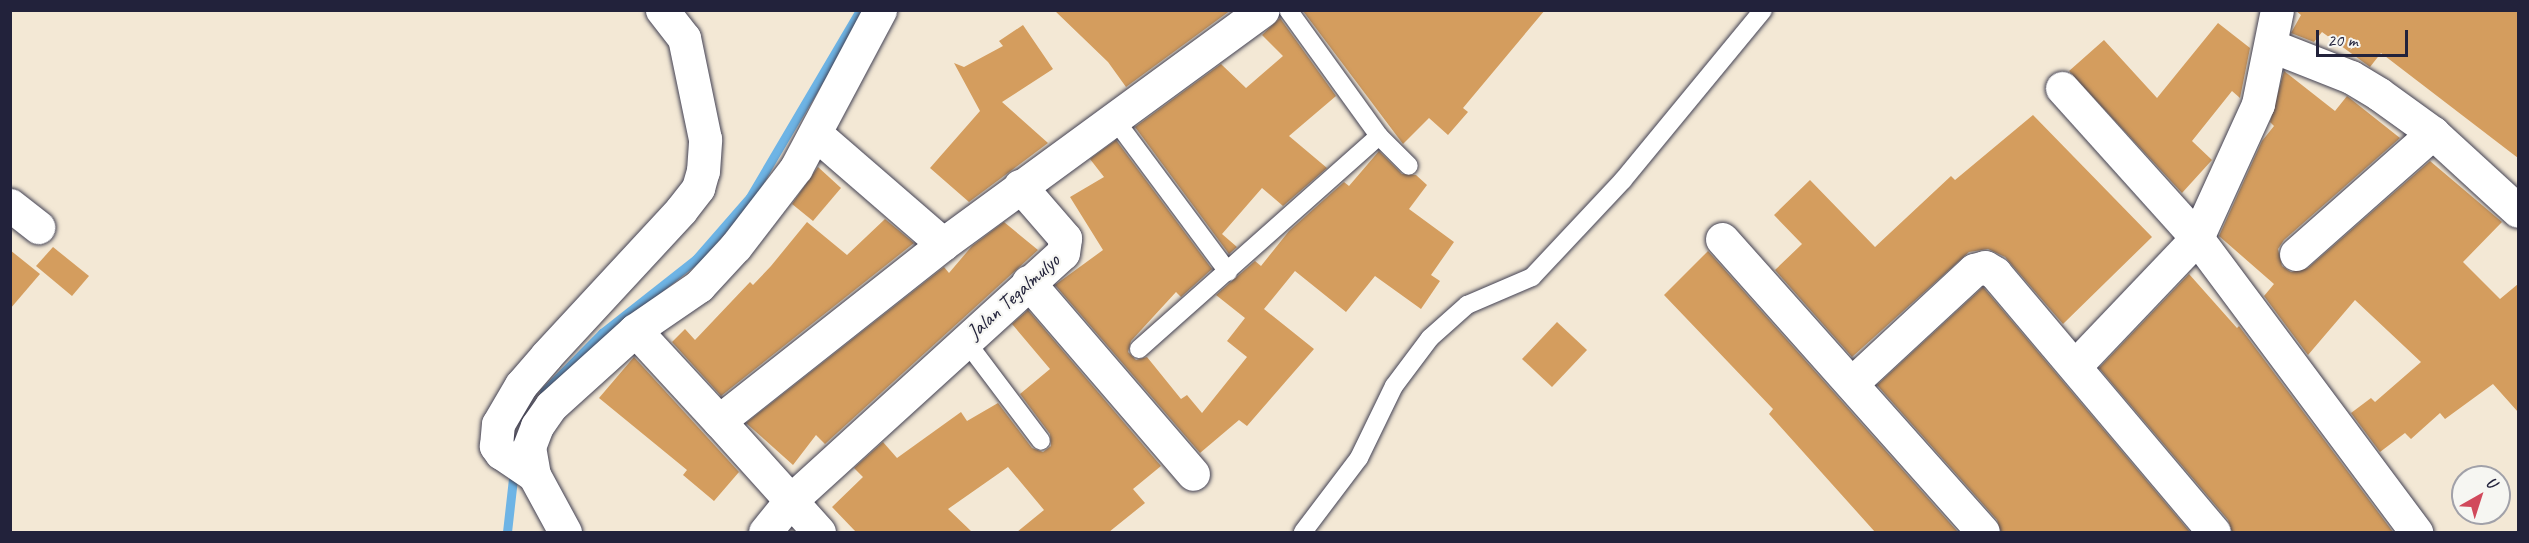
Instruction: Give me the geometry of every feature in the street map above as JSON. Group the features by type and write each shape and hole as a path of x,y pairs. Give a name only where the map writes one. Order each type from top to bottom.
{"street":[{"path":"565,532 523,469 496,446 498,424 521,385 698,188 705,139 696,90 684,38 662,10"},
{"path":"523,469 529,447 551,406 635,330 699,286 736,246 796,168 880,10"},
{"path":"719,421 943,244 1113,117 1263,10"},
{"path":"2075,366 2197,238 2258,104 2272,46 2277,10"},
{"path":"2272,46 2351,77 2433,133 2518,211"},
{"path":"2062,87 2197,238 2416,532"},
{"path":"2296,254 2433,133"},
{"path":"816,134 943,244"},
{"name":"Jalan Tegalmulyo","path":"765,532 789,502 1067,246 1065,238 1020,186"},
{"path":"10,205 38,226"},
{"path":"1722,239 1853,382 1983,532"},
{"path":"1853,382 1974,270 1985,267 1995,273 2214,532"},
{"path":"1028,282 1110,374 1192,474"},
{"path":"635,330 719,421 789,502 819,532"}],"lane":[{"path":"1288,10 1379,136 1409,166"},
{"path":"1303,532 1359,458 1394,386 1430,338 1467,305 1532,277 1623,180 1763,10"},
{"path":"1113,117 1228,272"},
{"path":"1139,349 1379,136"},
{"path":"965,340 1041,441"}],"building":[{"path":"1054,10 1231,10 1126,87 1108,62"},
{"path":"1545,10 1463,108 1468,112 1448,135 1429,118 1403,144 1303,11"},
{"path":"2295,10 2518,11 2518,158 2381,53 2370,67 2322,32 2314,42 2291,33 2301,15"},
{"path":"1280,18 1336,96 1289,136 1327,168 1283,206 1262,188 1222,234 1237,247 1229,254 1135,127 1221,64 1246,88 1283,56 1262,35"},
{"path":"2218,23 2250,48 2240,98 2232,91 2192,141 2212,160 2182,193 2069,71 2104,40 2157,98"},
{"path":"1023,25 1053,69 1002,102 1048,143 969,202 930,168 980,111 954,63 964,67 1003,46 999,41"},
{"path":"2284,71 2335,111 2347,96 2400,138 2284,240 2278,249 2282,266 2291,272 2308,268 2430,161 2502,222 2463,262 2500,299 2518,284 2518,412 2493,384 2445,419 2440,413 2411,439 2405,433 2380,452 2351,413 2371,398 2375,402 2421,362 2355,300 2308,355 2264,296 2274,284 2219,236 2262,141 2274,126 2270,122"},
{"path":"2033,115 2152,237 2063,324 2005,257 1988,249 1969,252 1852,357 1775,270 1802,244 1774,215 1810,180 1875,247 1951,176 1955,180"},
{"path":"1116,140 1212,269 1181,297 1176,292 1131,341 1128,352 1136,360 1147,357 1181,399 1187,395 1202,413 1247,357 1227,341 1245,318 1216,295 1255,261 1261,266 1289,231 1344,182 1349,186 1379,151 1402,174 1416,175 1427,185 1409,209 1454,242 1431,275 1440,281 1421,309 1375,276 1346,312 1295,271 1264,309 1314,349 1247,426 1239,420 1200,453 1055,285 1103,250 1070,197 1104,177 1090,159"},
{"path":"818,167 841,188 813,221 792,204"},
{"path":"885,219 914,243 721,396 672,342 685,329 695,340 750,282 753,285 807,222 847,255"},
{"path":"1004,222 1038,250 825,444 816,435 793,465 746,423 944,267 949,273 972,246"},
{"path":"53,247 89,276 72,296 36,266"},
{"path":"10,250 40,274 10,309"},
{"path":"1708,251 1958,532 1875,532 1769,414 1773,409 1664,295"},
{"path":"2189,274 2237,328 2239,326 2393,532 2232,532 2228,520 2099,368"},
{"path":"1983,287 2190,532 2001,532 1997,520 1877,385"},
{"path":"1028,310 1161,466 1133,489 1145,503 1109,532 1017,532 1044,510 1008,467 948,509 972,532 856,532 832,507 863,477 854,468 883,442 897,458 961,412 967,421 998,403 1032,448 1043,452 1051,446 1050,434 1020,394 1050,369 1012,324"},
{"path":"1557,322 1587,350 1552,387 1522,359"},
{"path":"634,357 739,472 714,501 683,475 687,470 599,398"}],"waterway":[{"path":"544,392 602,333 696,259 750,197 860,10"},
{"path":"507,532 514,470"}]}
